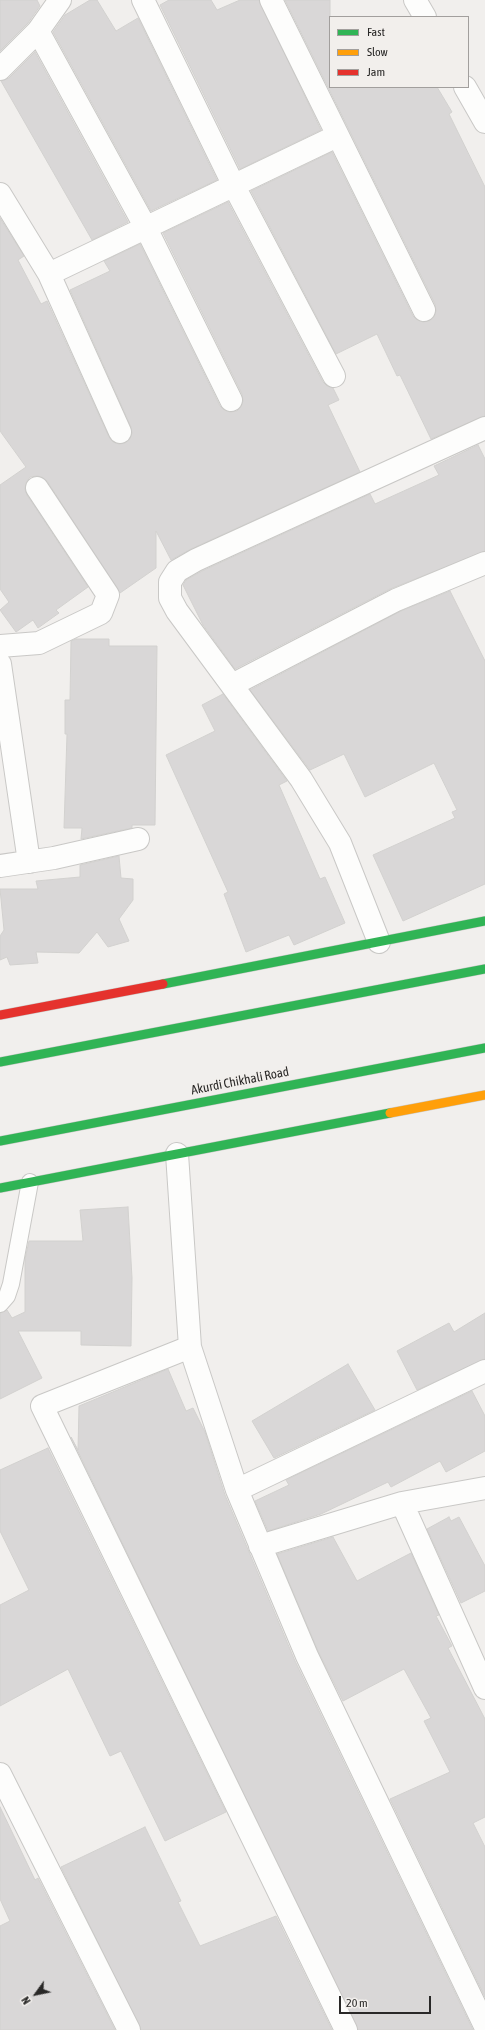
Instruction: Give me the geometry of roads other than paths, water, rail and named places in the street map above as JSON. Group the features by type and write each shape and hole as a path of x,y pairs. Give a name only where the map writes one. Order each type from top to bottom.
{"street":[{"path":"0,69 38,31 60,0"},
{"path":"143,0 234,186 334,376"},
{"path":"271,0 424,310"},
{"path":"415,0 424,16"},
{"path":"38,31 146,228 231,400"},
{"path":"466,88 485,122"},
{"path":"49,274 337,136"},
{"path":"0,194 49,274 120,432"},
{"path":"379,942 340,844 301,779 177,611 170,598 170,582 177,571 196,560 485,428"},
{"path":"0,646 39,643 101,613 108,595 37,488"},
{"path":"232,685 396,600 485,563"},
{"path":"0,664 6,741 29,862"},
{"path":"0,866 54,858 138,839"},
{"path":"0,1015 485,921"},
{"path":"0,1062 485,969"},
{"name":"Akurdi Chikhali Road","path":"0,1141 485,1048"},
{"path":"0,1188 485,1095"},
{"path":"177,1154 190,1347 237,1490 308,1656 485,2026"},
{"path":"190,1347 42,1406 346,2030"},
{"path":"237,1490 485,1371"},
{"path":"260,1546 402,1503 483,1491"},
{"path":"402,1503 485,1688"},
{"path":"0,1774 129,2030"}],"lane":[{"path":"0,1304 7,1296 11,1284 30,1182"}]}
